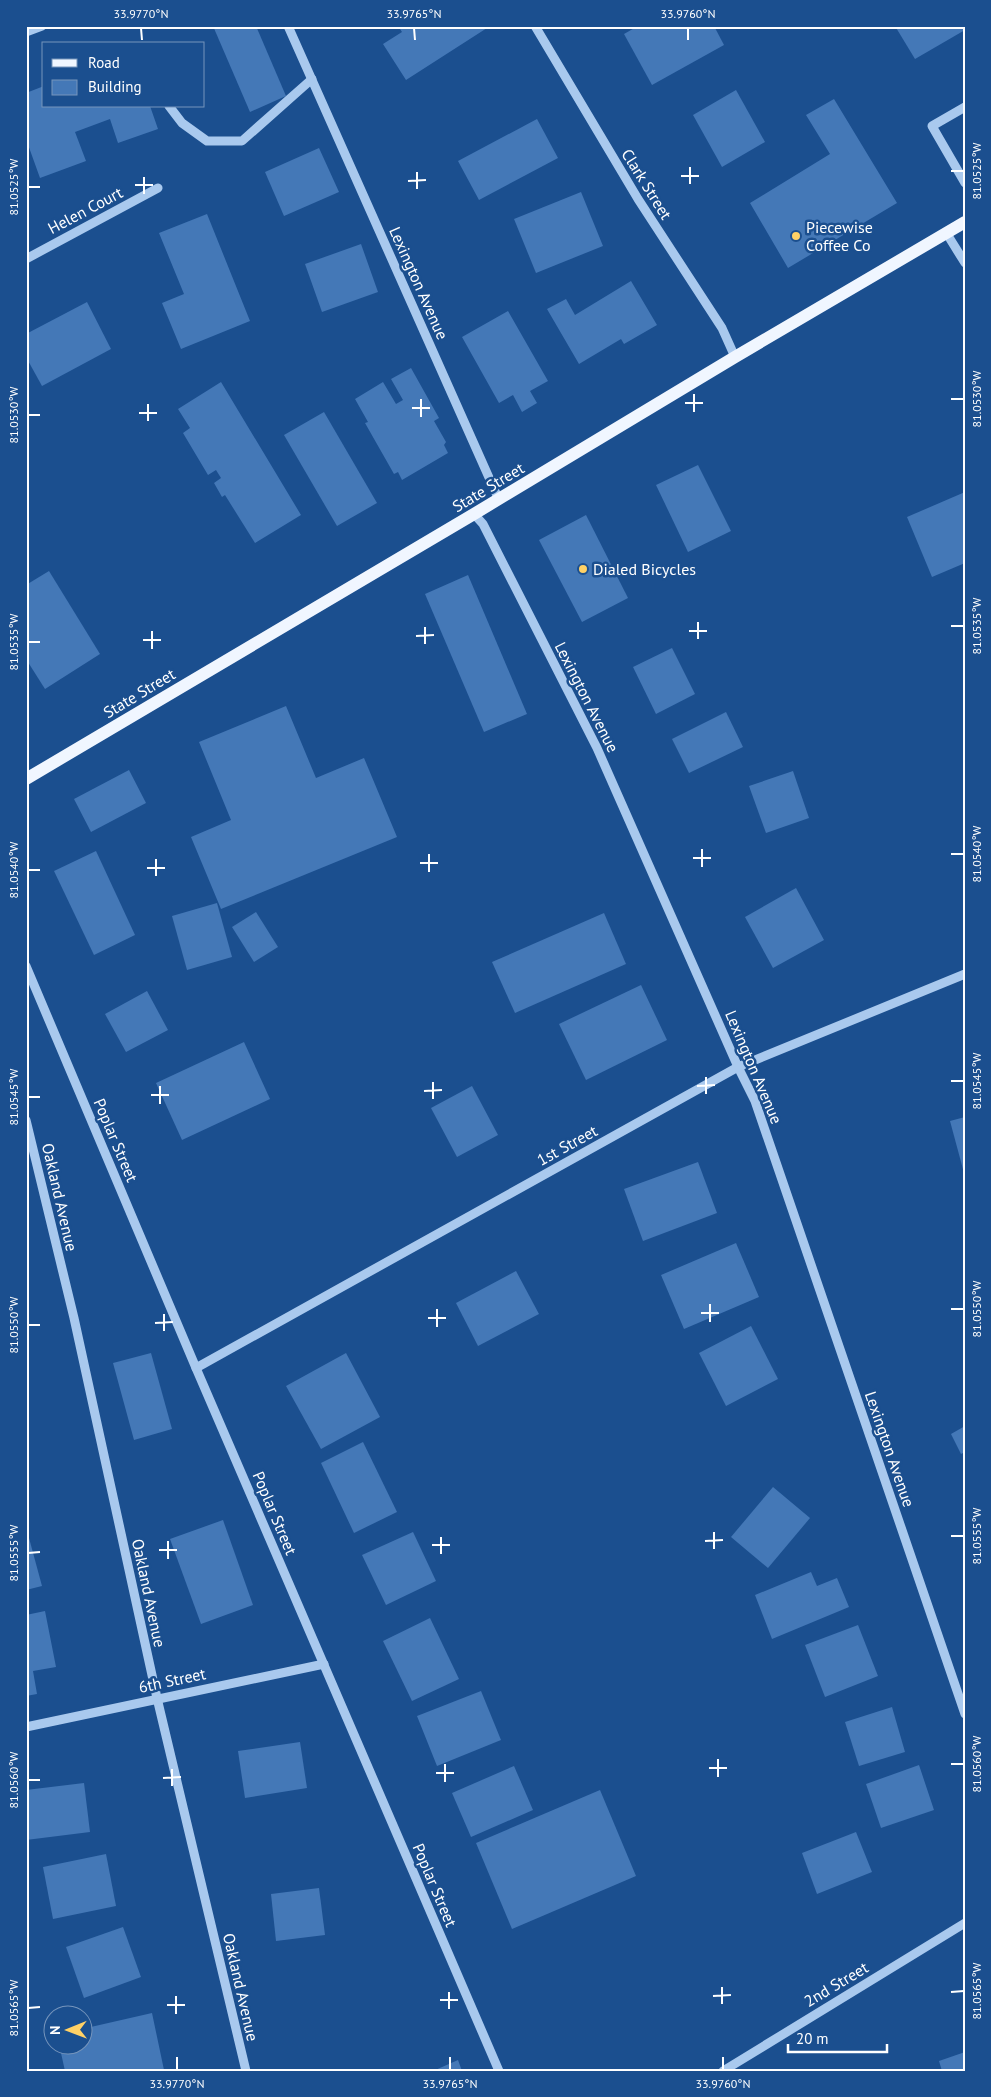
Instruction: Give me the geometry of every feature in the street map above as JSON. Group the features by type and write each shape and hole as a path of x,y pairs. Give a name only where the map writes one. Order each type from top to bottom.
{"main road":[{"name":"State Street","path":"26,779 499,500 735,356 965,222"}],"street":[{"path":"26,32 42,26"},
{"name":"Lexington Avenue","path":"288,26 499,500"},
{"name":"Clark Street","path":"535,26 638,199 722,328 735,356"},
{"path":"171,108 182,123 207,141 242,141 312,79"},
{"path":"965,107 932,126 965,183"},
{"name":"Helen Court","path":"26,259 158,188"},
{"path":"947,234 965,263"},
{"name":"Lexington Avenue","path":"474,514 483,524 597,748 738,1067 755,1101 965,1714"},
{"name":"Poplar Street","path":"26,966 196,1368 499,2071"},
{"name":"1st Street","path":"196,1368 738,1067 965,974"},
{"name":"Oakland Avenue","path":"26,1120 76,1328 157,1698 246,2071"},
{"name":"6th Street","path":"26,1728 157,1698 324,1664"},
{"name":"2nd Street","path":"722,2071 965,1922"}],"building":[{"path":"213,26 256,26 286,96 250,112"},
{"path":"398,26 485,26 487,28 406,80 383,44 402,32"},
{"path":"638,26 714,26 724,45 652,85 624,34"},
{"path":"895,26 965,26 965,30 915,59"},
{"path":"42,87 42,108 151,108 158,129 118,143 110,119 75,132 86,161 40,178 26,139 26,93"},
{"path":"736,90 765,142 722,167 693,115"},
{"path":"834,99 897,203 788,268 750,203 830,154 806,115"},
{"path":"537,119 558,158 479,200 458,161"},
{"path":"319,148 339,192 284,216 265,172"},
{"path":"581,192 603,246 536,273 514,219"},
{"path":"207,214 250,321 181,349 162,303 184,294 159,233"},
{"path":"361,244 378,292 322,312 305,264"},
{"path":"631,281 657,325 624,344 621,339 579,364 547,309 566,299 575,315"},
{"path":"87,302 111,349 42,386 26,357 26,334"},
{"path":"508,311 548,381 530,391 537,403 522,412 513,395 499,403 462,337"},
{"path":"411,368 439,418 434,421 446,442 444,445 448,453 402,480 398,472 394,474 365,423 368,422 355,399 383,382 396,404 403,400 391,379"},
{"path":"221,382 301,515 255,543 225,495 222,497 214,483 221,478 216,470 208,475 183,433 190,428 178,409"},
{"path":"324,412 377,503 337,526 284,435"},
{"path":"698,465 731,531 688,552 656,485"},
{"path":"965,492 965,563 932,577 907,517"},
{"name":"Dialed Bicycles","path":"586,515 628,598 582,622 539,540"},
{"path":"49,571 100,654 45,689 26,659 26,585"},
{"path":"468,575 527,714 484,732 425,594"},
{"path":"672,648 695,694 656,714 633,667"},
{"path":"286,706 316,778 364,758 397,837 221,909 191,837 231,820 199,742"},
{"path":"726,712 743,747 689,773 672,739"},
{"path":"129,770 146,803 91,832 74,799"},
{"path":"793,771 809,818 766,833 749,786"},
{"path":"96,851 135,935 94,955 54,871"},
{"path":"796,888 824,940 773,968 745,917"},
{"path":"217,903 232,957 187,970 172,916"},
{"path":"256,912 278,947 254,962 232,927"},
{"path":"604,913 626,964 515,1013 492,962"},
{"path":"641,985 667,1040 586,1080 559,1024"},
{"path":"147,991 168,1030 126,1052 105,1014"},
{"path":"244,1042 270,1099 182,1140 156,1083"},
{"path":"472,1086 498,1135 457,1157 431,1108"},
{"path":"965,1117 965,1173 964,1173 950,1121"},
{"path":"698,1162 717,1213 643,1241 624,1189"},
{"path":"736,1243 759,1297 684,1329 661,1275"},
{"path":"516,1271 539,1314 478,1346 456,1303"},
{"path":"751,1326 778,1379 726,1406 699,1353"},
{"path":"151,1353 172,1429 134,1440 113,1363"},
{"path":"346,1353 380,1417 321,1449 286,1386"},
{"path":"965,1426 965,1452 961,1454 951,1434"},
{"path":"363,1442 397,1512 354,1533 321,1463"},
{"path":"773,1487 810,1518 768,1568 731,1537"},
{"path":"223,1520 253,1605 201,1624 170,1539"},
{"path":"413,1532 436,1581 386,1605 362,1555"},
{"path":"29,1538 42,1586 26,1590 26,1539"},
{"path":"811,1572 817,1586 837,1578 849,1607 772,1639 755,1595"},
{"path":"45,1611 56,1667 33,1671 37,1694 26,1696 26,1615"},
{"path":"430,1618 459,1679 412,1701 383,1641"},
{"path":"858,1625 878,1676 825,1697 805,1645"},
{"path":"481,1691 501,1740 437,1766 417,1716"},
{"path":"892,1707 905,1752 859,1766 845,1722"},
{"path":"300,1742 307,1788 245,1798 238,1751"},
{"path":"919,1765 934,1810 881,1828 866,1784"},
{"path":"514,1766 533,1810 471,1837 452,1793"},
{"path":"84,1783 90,1832 26,1840 26,1790"},
{"path":"600,1790 636,1876 512,1929 476,1843"},
{"path":"856,1832 872,1872 817,1894 802,1853"},
{"path":"106,1854 116,1906 53,1919 43,1867"},
{"path":"319,1888 325,1935 276,1941 271,1894"},
{"path":"123,1927 141,1977 84,1998 66,1947"},
{"path":"152,2013 164,2070 65,2071 61,2054 92,2054 92,2027"},
{"path":"965,2052 965,2071 942,2071 939,2061"},
{"path":"458,2060 462,2071 433,2071"}],"place":[{"name":"Piecewise Coffee Co","path":"796,236"},
{"name":"Dialed Bicycles","path":"583,569"}]}
